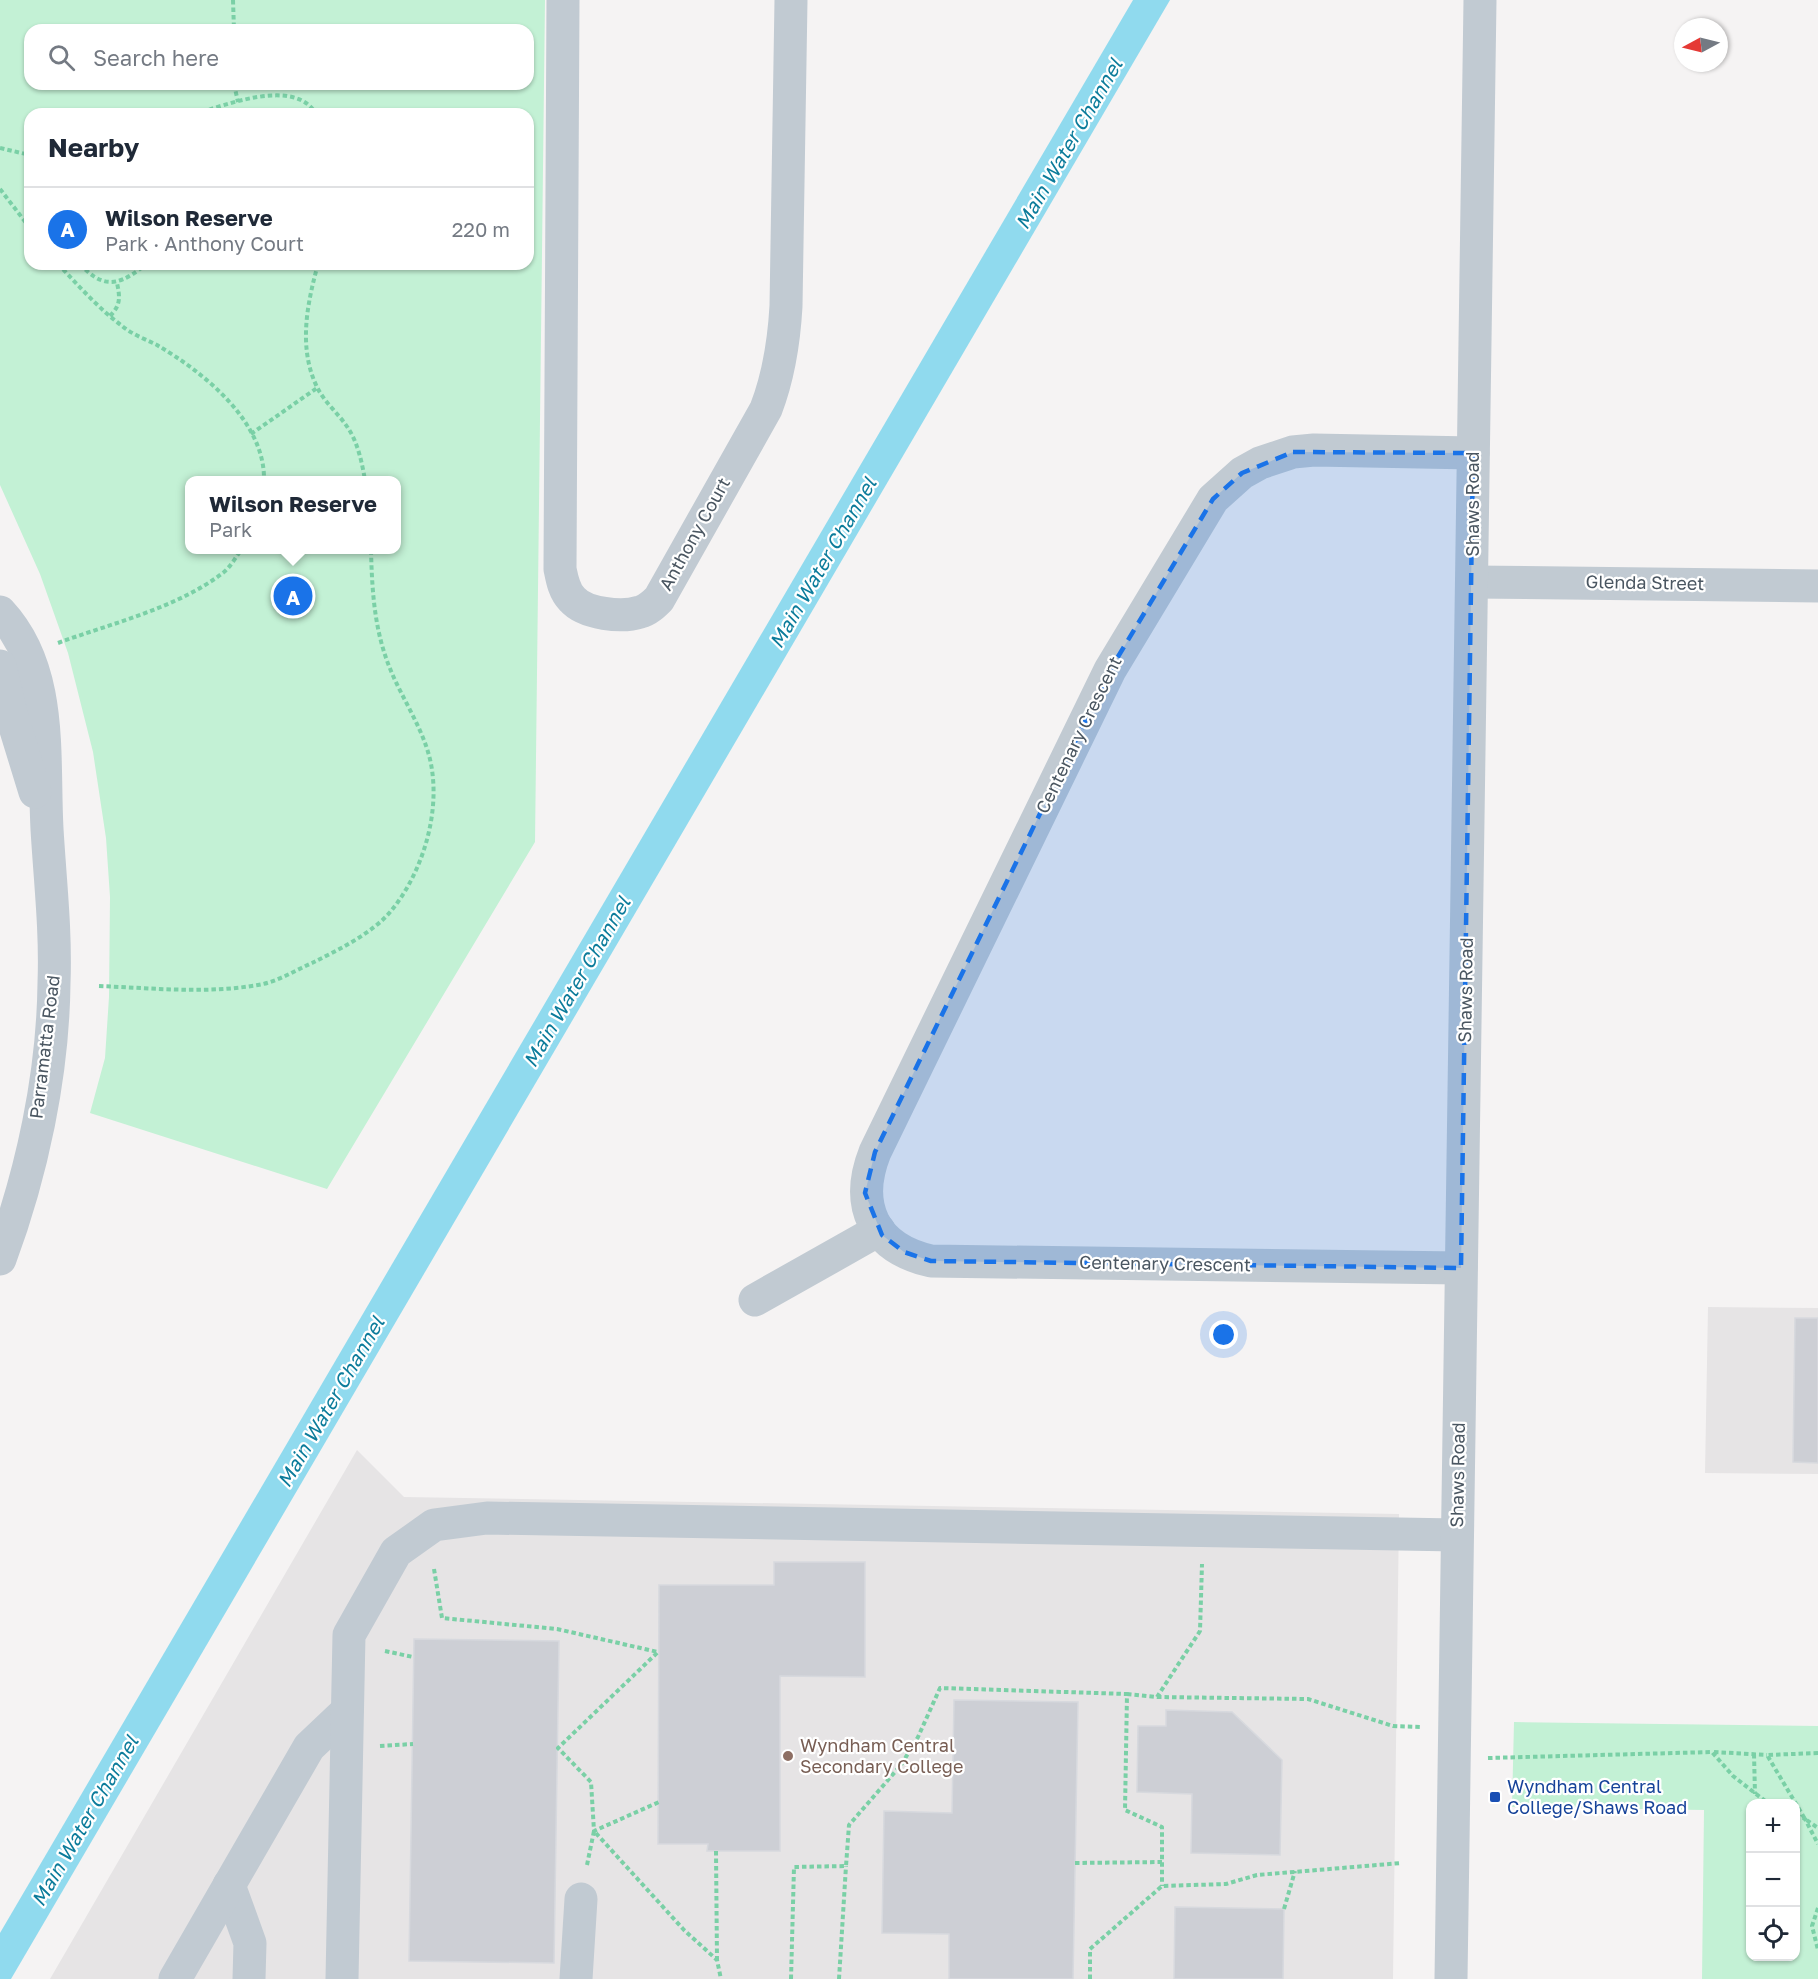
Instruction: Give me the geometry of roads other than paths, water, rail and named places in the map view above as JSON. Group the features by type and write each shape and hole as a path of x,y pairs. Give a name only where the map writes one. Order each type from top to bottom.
{"street":[{"name":"Anthony Court","path":"563,0 560,569 564,586 572,600 581,606 620,614 641,612 660,599 766,409 775,386 783,345 786,306 791,0"},
{"name":"Shaws Road","path":"1450,1979 1473,582 1480,0"},
{"name":"Centenary Crescent","path":"1461,1268 931,1261 904,1252 879,1230 868,1209 865,1193 866,1178 875,1152 1110,670 1213,500 1242,473 1260,463 1293,452 1314,450 1473,453"},
{"name":"Glenda Street","path":"1473,582 1818,586"},
{"name":"Parramatta Road","path":"0,612 14,659 44,717 47,831 54,936 54,985 50,1035 34,1140 0,1259"},
{"path":"755,1300 879,1230"},
{"path":"342,1979 349,1635 396,1552 434,1525 487,1518 1457,1535"},
{"path":"175,1979 309,1748 347,1711"},
{"path":"229,1885 250,1943 249,1979"},
{"path":"576,1979 580,1899"}],"water":[{"name":"Main Water Channel","path":"1133,0 1170,0 11,1979 0,1979 0,1933"}],"place":[{"name":"Wilson Reserve","path":"293,596"},
{"name":"Wyndham Central Secondary College","path":"788,1756"},
{"name":"Wyndham Central College/Shaws Road","path":"1495,1797"}]}
